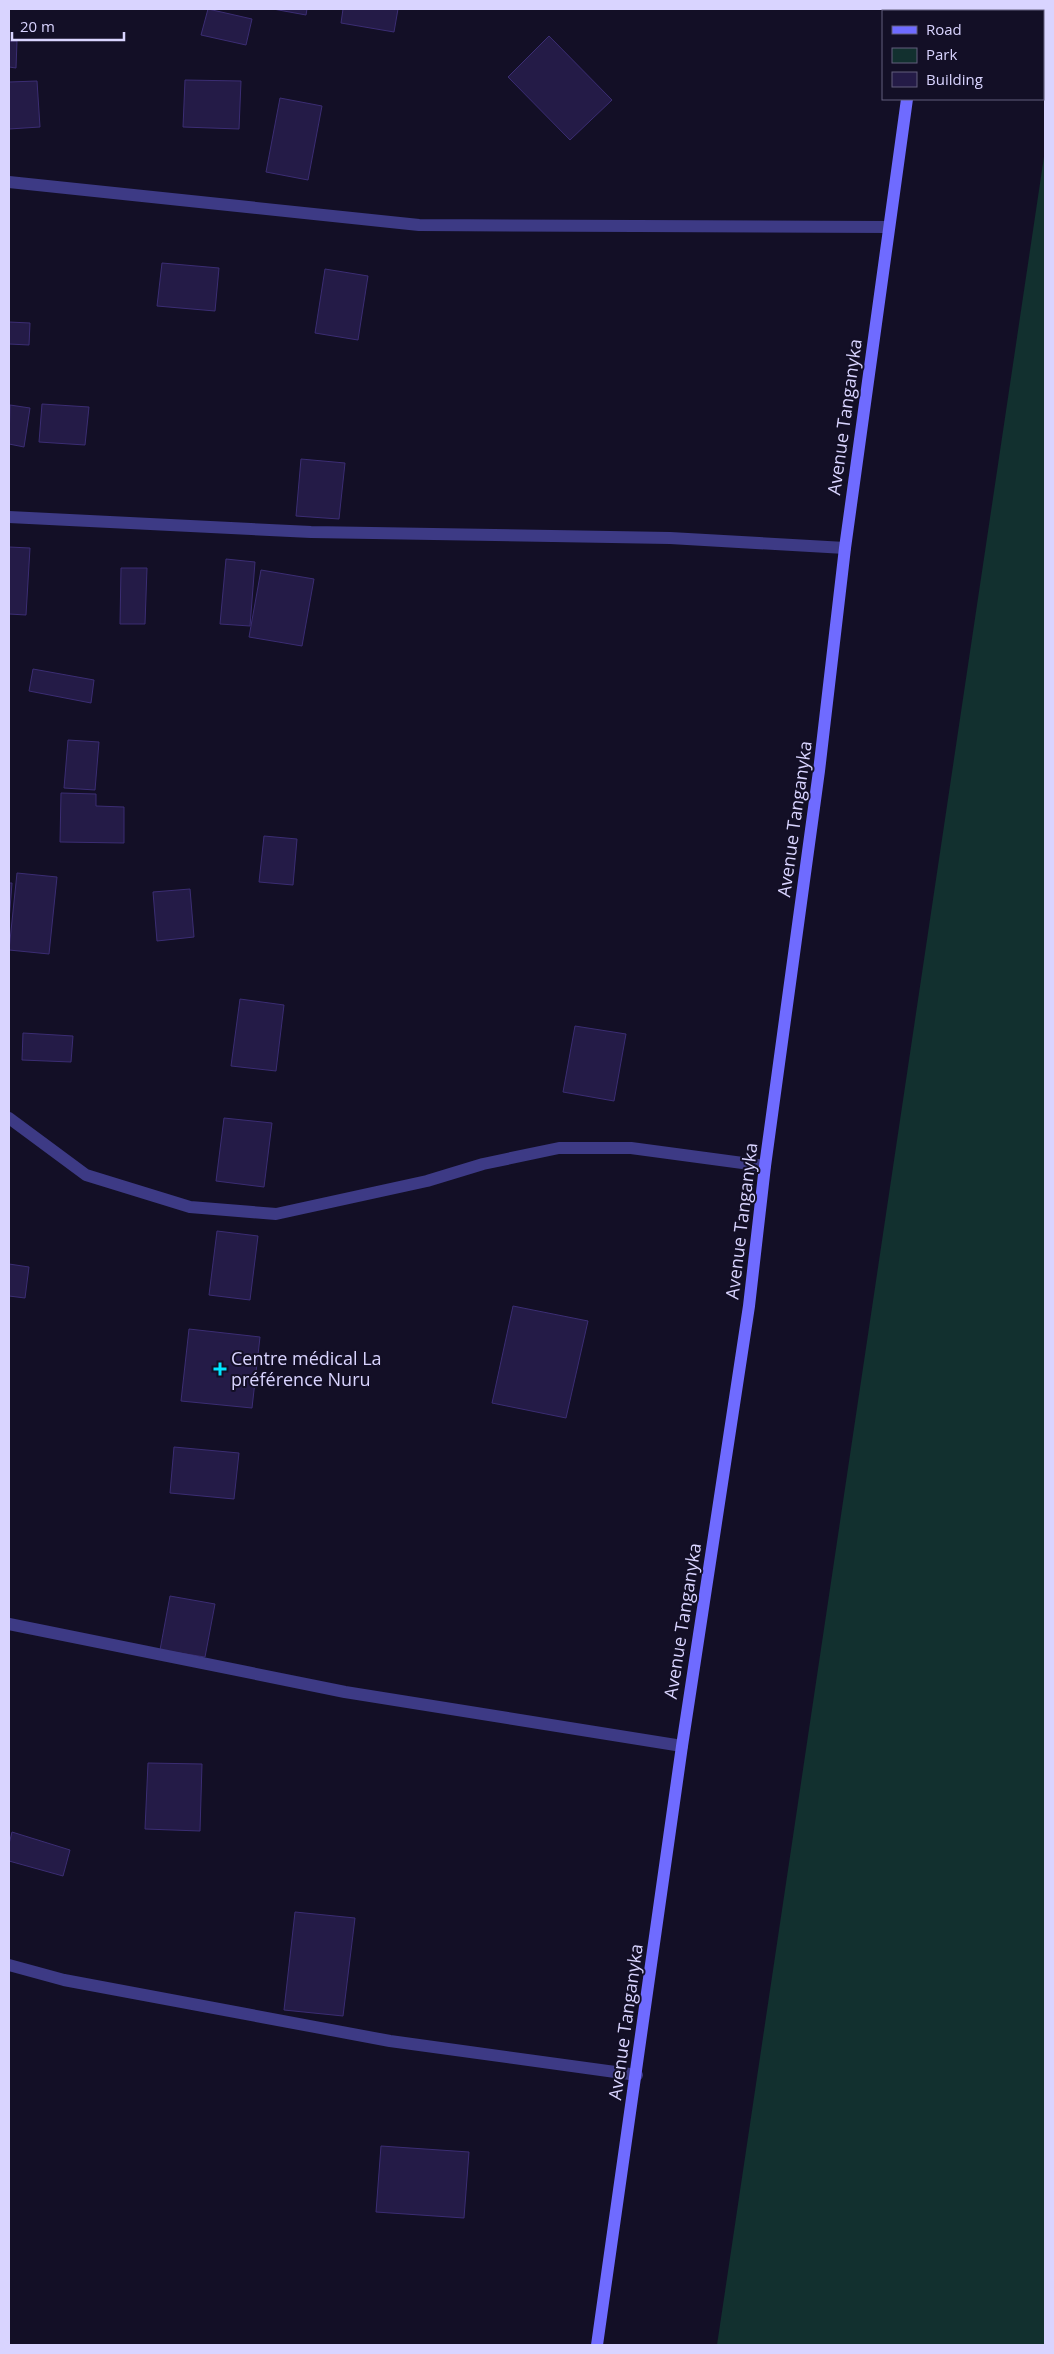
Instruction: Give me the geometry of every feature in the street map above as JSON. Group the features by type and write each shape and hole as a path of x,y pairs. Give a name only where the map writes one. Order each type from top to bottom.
{"street":[{"name":"Avenue Tanganyka","path":"598,2345 682,1746 749,1306 765,1166 819,771 845,548 907,100"},
{"path":"9,182 419,225 888,227"},
{"path":"9,517 311,532 670,538 845,548"},
{"path":"9,1118 86,1175 190,1207 276,1214 427,1181 483,1164 559,1148 631,1148 765,1166"},
{"path":"9,1624 344,1692 682,1746"},
{"path":"9,1964 64,1980 390,2041 637,2075"}],"green space":[{"path":"1045,150 1045,2345 717,2345"}],"building":[{"path":"208,9 252,19 246,45 201,35"},
{"path":"273,9 307,9 306,15"},
{"path":"343,9 398,9 394,32 341,23"},
{"path":"549,36 612,100 570,140 508,77"},
{"path":"9,41 17,41 16,68 9,67"},
{"path":"185,80 241,81 239,129 183,127"},
{"path":"37,81 40,127 9,129 9,82"},
{"path":"280,98 322,106 308,180 266,172"},
{"path":"162,263 219,268 215,311 157,306"},
{"path":"325,269 368,276 358,340 315,333"},
{"path":"9,322 30,323 29,345 9,344"},
{"path":"42,404 89,407 85,445 39,442"},
{"path":"10,405 30,408 24,447 9,444"},
{"path":"301,459 345,463 339,519 296,516"},
{"path":"9,547 30,548 26,615 9,614"},
{"path":"226,559 255,562 250,626 220,624"},
{"path":"121,568 147,568 145,624 120,624"},
{"path":"261,570 314,579 302,646 249,637"},
{"path":"33,669 94,680 91,703 29,691"},
{"path":"68,740 99,742 95,790 64,788"},
{"path":"61,793 96,794 96,806 124,807 124,843 60,842"},
{"path":"264,836 297,839 293,885 259,882"},
{"path":"17,873 57,877 49,954 9,950"},
{"path":"9,883 12,883 9,921"},
{"path":"190,889 194,937 157,941 153,892"},
{"path":"240,999 284,1005 276,1071 231,1066"},
{"path":"575,1026 626,1034 614,1101 563,1092"},
{"path":"23,1033 73,1036 71,1062 22,1060"},
{"path":"224,1118 272,1123 264,1187 216,1181"},
{"path":"217,1231 258,1236 250,1300 209,1295"},
{"path":"9,1264 29,1267 25,1298 9,1296"},
{"path":"513,1306 588,1321 566,1418 492,1403"},
{"name":"Centre médical La préférence Nuru","path":"189,1329 260,1337 252,1408 181,1401"},
{"path":"174,1447 239,1453 234,1499 170,1493"},
{"path":"170,1596 215,1604 205,1657 160,1650"},
{"path":"148,1763 202,1764 200,1831 145,1829"},
{"path":"12,1832 70,1850 63,1876 9,1861 9,1844"},
{"path":"295,1912 355,1918 343,2016 284,2010"},
{"path":"381,2146 469,2152 464,2218 376,2212"}],"place":[{"name":"Centre médical La préférence Nuru","path":"220,1369"}]}
